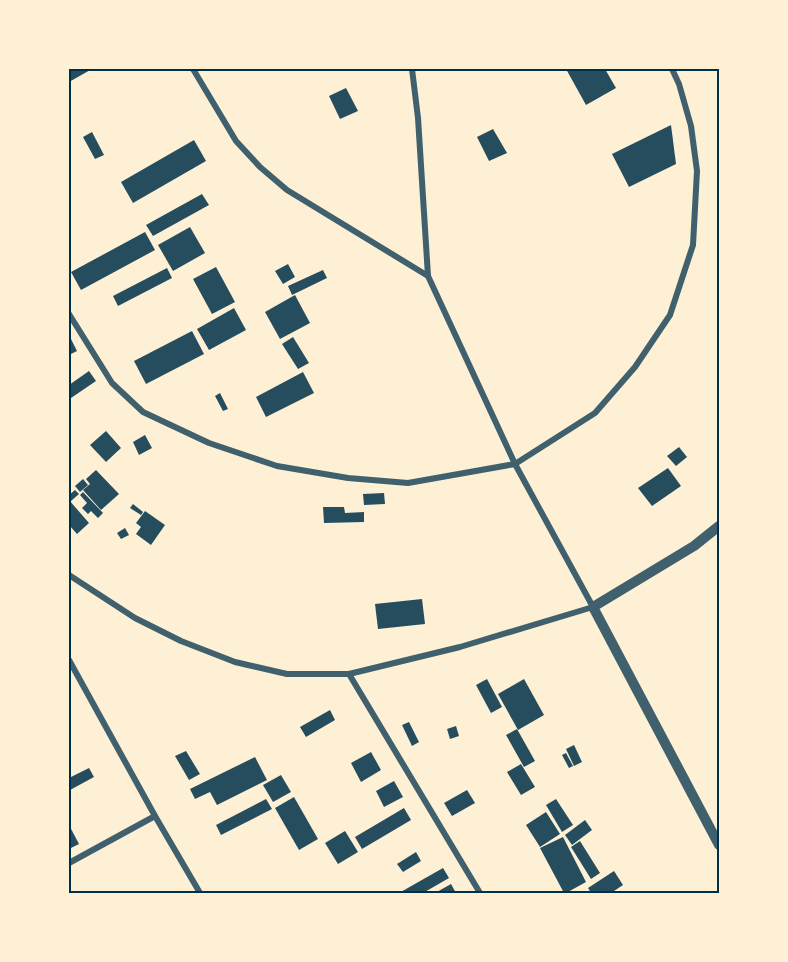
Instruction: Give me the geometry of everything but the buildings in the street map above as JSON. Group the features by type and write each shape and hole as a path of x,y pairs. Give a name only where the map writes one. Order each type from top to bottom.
{"street":[{"path":"193,69 236,141 260,167 287,190 428,276"},
{"path":"412,69 418,118 428,276 515,464 719,845"},
{"path":"69,314 112,383 143,412 209,443 243,455 287,468 348,478 408,483 515,464 595,413 635,367 670,315 693,245 697,171 691,126 679,84 672,69"},
{"path":"69,575 135,618 235,662 288,674 350,674 460,647 593,607 694,546 719,526"},
{"path":"69,660 200,893"},
{"path":"350,674 480,893"},
{"path":"69,863 155,816"}]}
